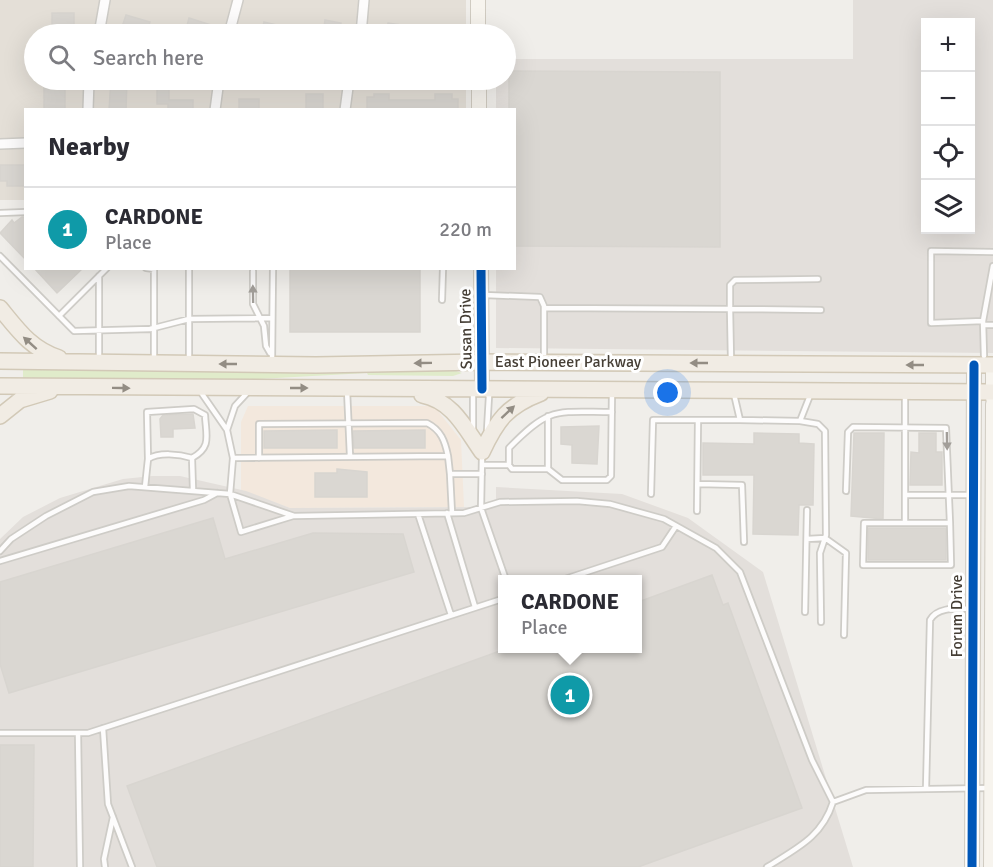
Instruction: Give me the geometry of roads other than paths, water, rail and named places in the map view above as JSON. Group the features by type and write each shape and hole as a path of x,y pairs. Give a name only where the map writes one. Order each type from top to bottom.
{"main road":[{"path":"0,308 26,340 39,350 71,363"},
{"name":"East Pioneer Parkway","path":"0,361 154,364 272,360 986,363"},
{"name":"East Pioneer Parkway","path":"0,386 812,393 993,392"},
{"path":"0,416 20,400 63,387"},
{"path":"387,388 438,398 458,416 482,458"},
{"path":"482,458 493,429 507,410 526,399 551,390"}],"street":[{"path":"101,24 105,0"},
{"path":"232,24 238,0"},
{"path":"362,24 364,0"},
{"path":"478,0 478,24"},
{"path":"88,108 89,90"},
{"path":"215,108 218,90"},
{"path":"345,108 348,90"},
{"path":"479,90 479,108"},
{"path":"0,144 24,143"},
{"name":"Susan Drive","path":"481,270 482,389"},
{"path":"986,363 993,398"},
{"name":"Forum Drive","path":"972,867 974,392 986,363"},
{"path":"991,867 993,404"},
{"path":"972,569 992,569"}],"lane":[{"path":"0,213 24,212"},
{"path":"993,252 932,251 931,322 983,323 993,326"},
{"path":"0,256 74,331 153,328 189,319 272,318"},
{"path":"986,363 983,323 993,266"},
{"path":"59,316 105,270"},
{"path":"154,270 154,364"},
{"path":"189,270 189,364"},
{"path":"272,360 273,270"},
{"path":"442,300 443,270"},
{"path":"253,271 253,304 264,326 272,360"},
{"path":"99,276 99,363"},
{"path":"732,363 730,285 735,280 818,279"},
{"path":"481,295 540,297 544,308 544,362"},
{"path":"544,308 821,310"},
{"path":"347,388 350,456"},
{"path":"198,389 226,430 233,458 230,494 240,532 294,516 449,513 481,508 500,502 599,503 664,519 716,548 740,572 812,760 833,802 828,820 814,836 767,867"},
{"path":"226,430 235,406 242,396 254,389"},
{"path":"482,458 473,434 473,394 482,389 489,396 487,435 482,458 481,508 505,575"},
{"path":"482,458 509,465 512,469 548,469 562,480 607,480 611,476 612,390"},
{"path":"733,391 740,420"},
{"path":"905,392 905,523"},
{"path":"800,421 812,393"},
{"path":"145,487 148,459 147,412 201,411 205,415 206,446 204,452 192,458 155,455 148,459"},
{"path":"509,465 509,448 534,422 556,412 612,412"},
{"path":"548,416 548,469"},
{"path":"651,494 653,420 800,421 818,424 825,431 825,538 820,553 821,622"},
{"path":"698,420 698,511"},
{"path":"259,458 260,424 427,423 436,428 442,436 448,456 449,513 475,608"},
{"path":"846,491 848,432 853,427 946,428 947,496 951,500 951,565 863,565 864,523 950,523"},
{"path":"233,458 448,456"},
{"path":"192,458 193,490"},
{"path":"450,474 482,474"},
{"path":"698,484 742,485 744,542"},
{"path":"0,551 10,539 46,516 93,492 129,486 230,494 294,516"},
{"path":"0,561 204,500 217,493"},
{"path":"905,495 972,495"},
{"path":"806,612 807,510"},
{"path":"418,514 451,615"},
{"path":"574,575 662,547 676,526"},
{"path":"807,539 825,538 846,553 844,634"},
{"path":"0,733 78,733 103,728 498,600"},
{"path":"926,789 930,620 932,615 943,610 972,609"},
{"path":"103,728 108,804 132,867"},
{"path":"78,733 80,867"},
{"path":"833,802 866,790 991,788"},
{"path":"105,867 104,859 113,817"}],"place":[{"name":"CARDONE","path":"570,695"}]}
